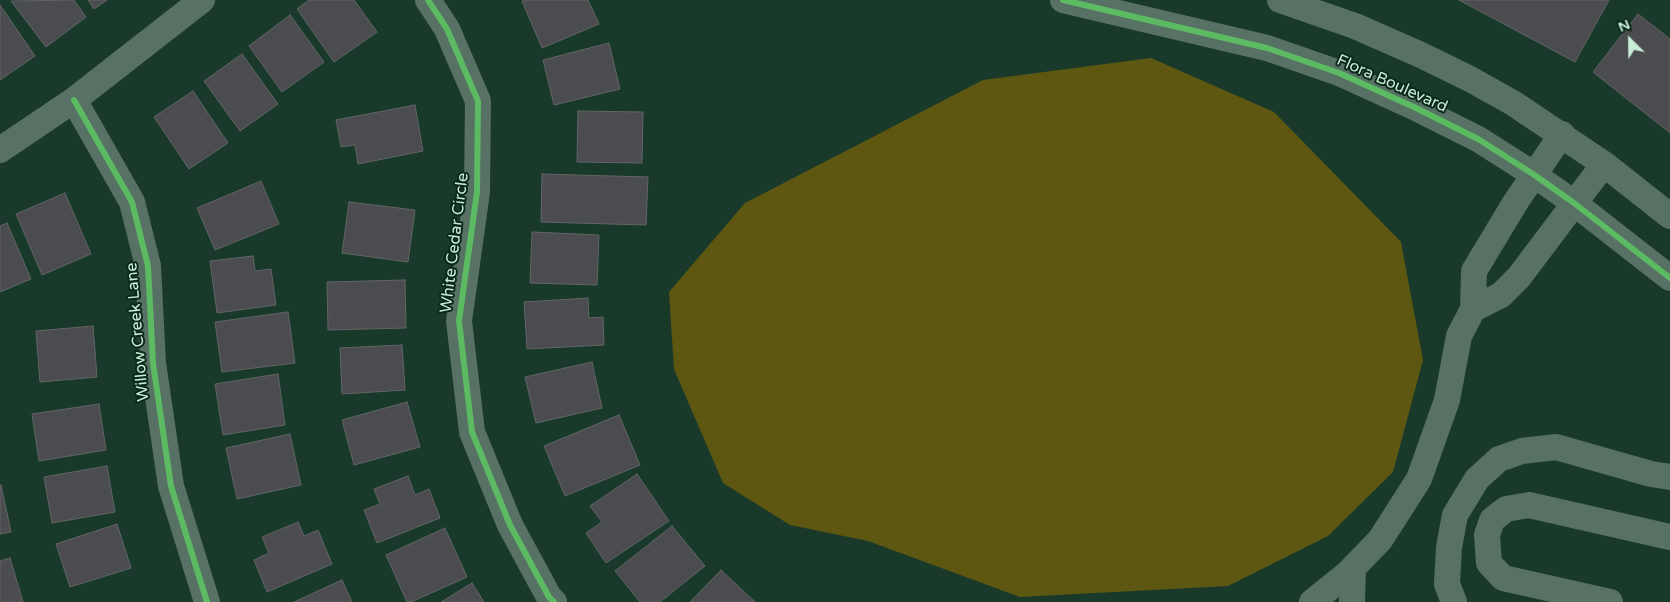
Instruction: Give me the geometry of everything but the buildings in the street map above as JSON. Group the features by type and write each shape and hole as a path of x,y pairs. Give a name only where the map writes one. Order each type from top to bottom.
{"street":[{"path":"0,150 74,100 202,0"},
{"name":"White Cedar Circle","path":"428,0 447,29 478,101 477,192 459,321 472,432 510,525 549,597 554,602"},
{"name":"Flora Boulevard","path":"1064,0 1267,48 1339,73 1416,108 1478,139 1533,174 1574,203 1670,278"},
{"path":"1280,0 1355,26 1470,79 1562,134 1604,164 1670,216"},
{"name":"Willow Creek Lane","path":"74,100 132,202 148,266 153,363 171,486 207,602"},
{"path":"1312,602 1352,568 1380,540 1419,479 1447,400 1459,336 1473,309 1474,271 1533,174 1562,134"},
{"path":"1473,309 1501,296 1519,277 1604,164"},
{"path":"1454,602 1447,584 1449,547 1455,515 1477,479 1499,458 1522,451 1556,447 1651,474 1670,477"},
{"path":"1610,602 1503,578 1489,564 1487,536 1492,520 1506,509 1529,505 1670,537"},
{"path":"1352,568 1352,602"}],"shaded area":[{"path":"1151,58 1274,112 1401,242 1423,360 1393,472 1328,536 1228,586 1020,597 868,541 790,525 723,483 674,369 669,292 745,203 983,80"}],"cycle path":[{"path":"428,0 447,29 478,101 477,192 459,321 472,432 510,525 549,597 554,602"},
{"path":"1063,0 1267,48 1339,73 1416,108 1478,139 1533,174 1574,203 1670,278"},
{"path":"74,100 132,202 148,266 153,363 171,486 207,602"}]}
